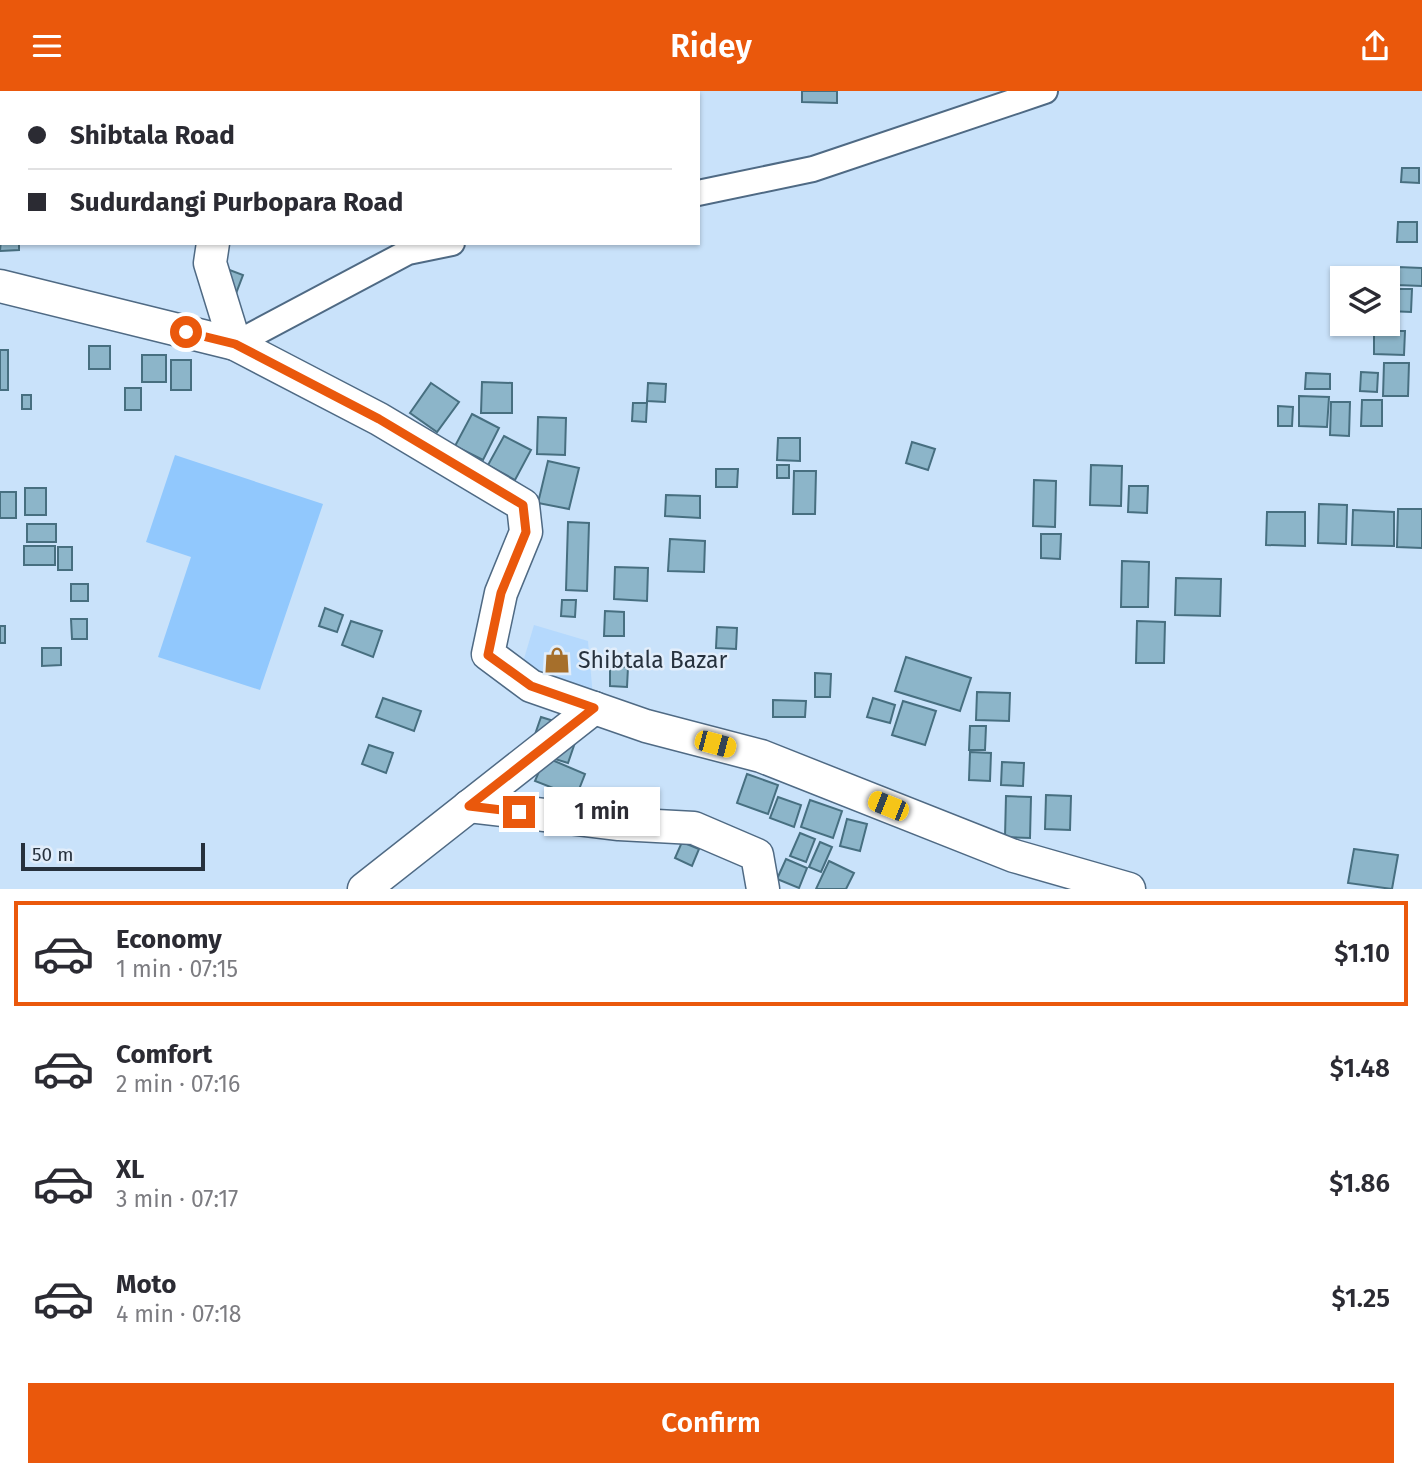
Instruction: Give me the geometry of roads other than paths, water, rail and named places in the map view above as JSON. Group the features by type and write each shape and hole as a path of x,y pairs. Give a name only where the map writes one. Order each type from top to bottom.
{"street":[{"path":"700,193 813,169 1045,91"},
{"path":"213,245 210,263 235,344"},
{"path":"235,344 408,252 442,245"},
{"path":"0,286 235,344 379,419 523,505 526,532 501,593 488,655 531,686 646,726 761,756 1014,856 1129,889"},
{"path":"364,889 594,708"},
{"path":"469,806 619,824 694,828 757,855 763,889"}],"place":[{"name":"Shibtala Bazar","path":"557,660"}]}
